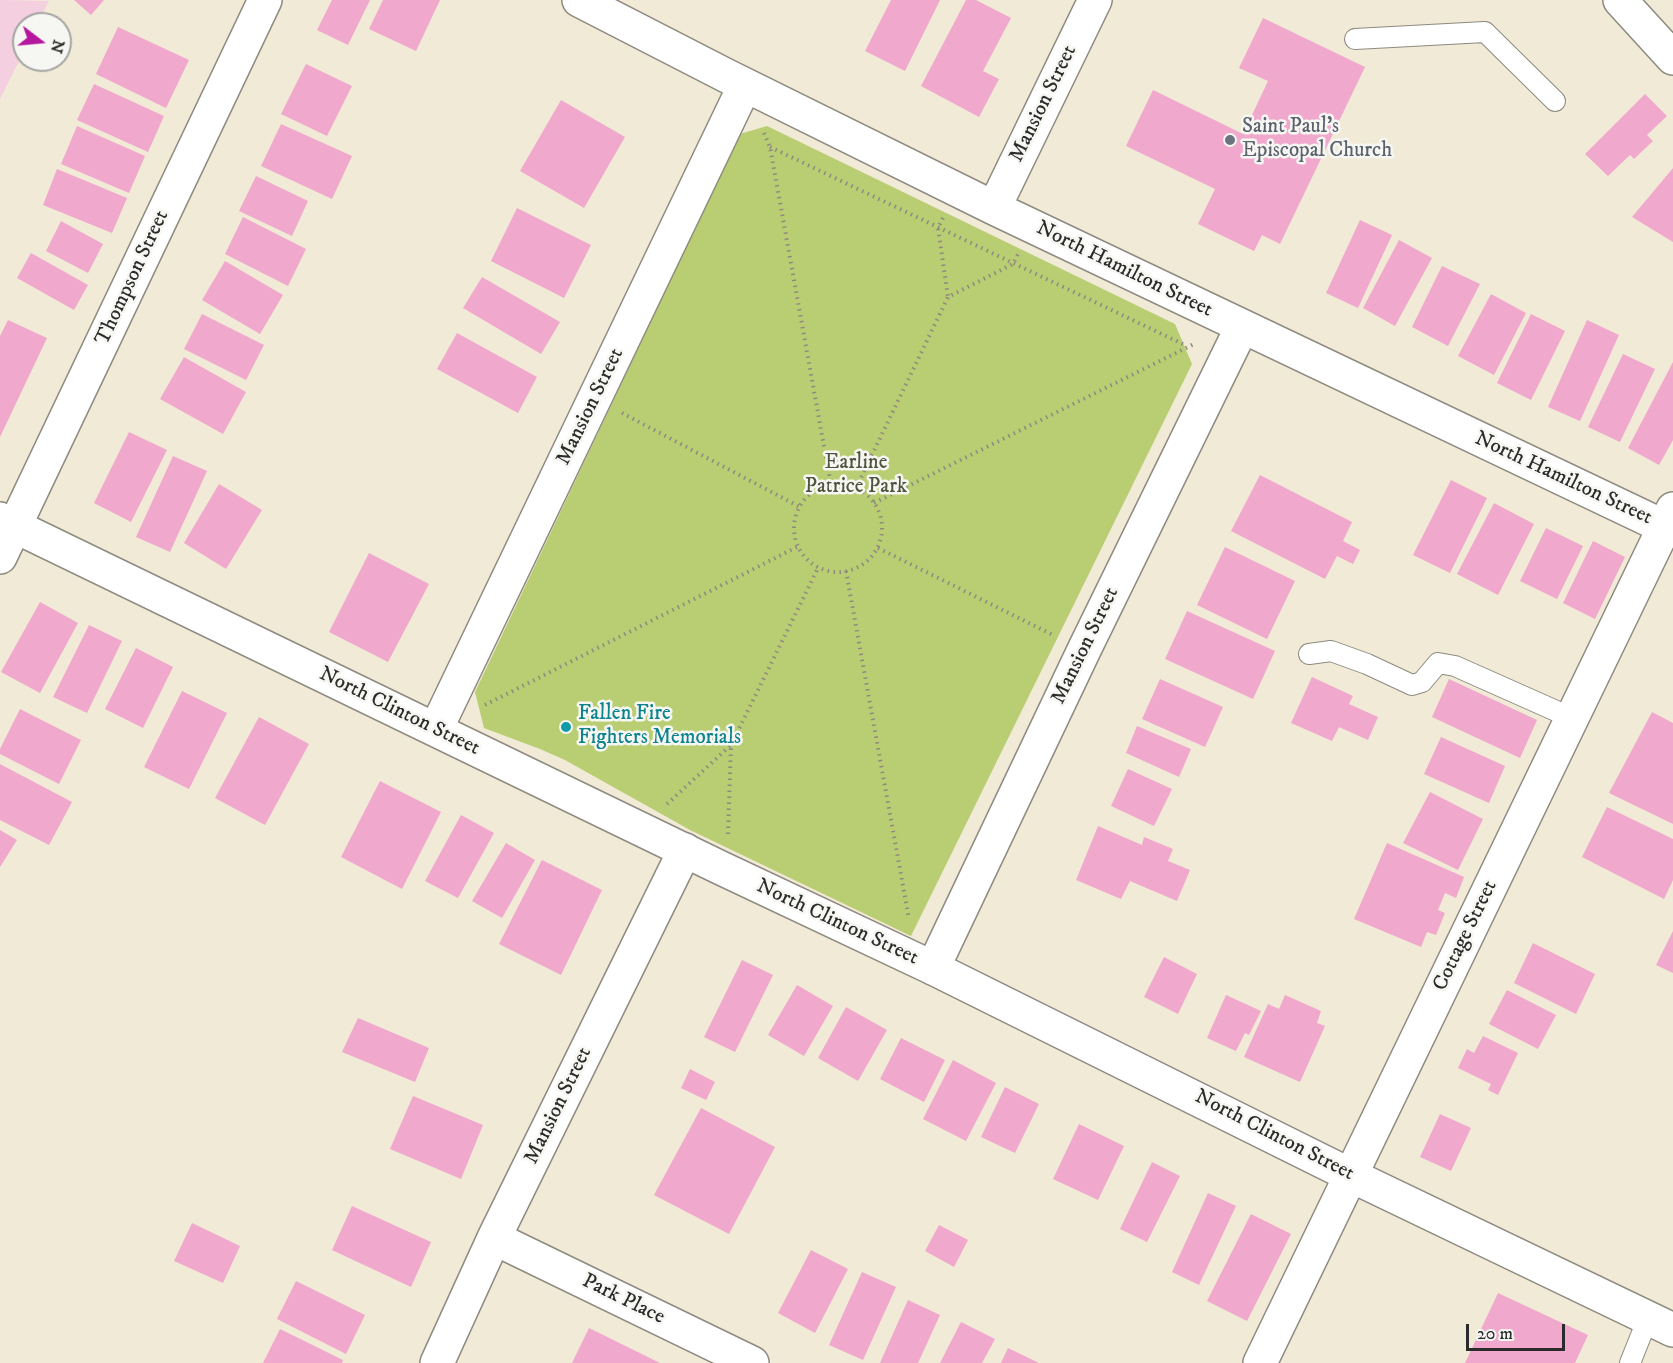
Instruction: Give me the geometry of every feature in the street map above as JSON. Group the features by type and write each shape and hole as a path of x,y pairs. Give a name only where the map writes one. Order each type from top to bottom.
{"street":[{"name":"Thompson Street","path":"0,556 8,523 265,0"},
{"name":"North Hamilton Street","path":"579,0 994,208 1242,327 1670,522"},
{"name":"Mansion Street","path":"994,208 1095,0"},
{"path":"1620,0 1673,58"},
{"name":"Mansion Street","path":"436,729 745,85"},
{"name":"Mansion Street","path":"933,968 1084,650 1242,327"},
{"name":"Cottage Street","path":"1260,1363 1572,718 1670,522"},
{"name":"North Clinton Street","path":"8,523 933,968 1350,1175 1661,1324"},
{"name":"Mansion Street","path":"437,1363 494,1238 685,850"},
{"name":"Park Place","path":"494,1238 752,1363"}],"lane":[{"path":"1355,39 1485,32 1555,101"},
{"path":"1309,654 1331,651 1367,664 1412,685 1422,682 1438,663 1455,666 1572,718"},
{"path":"1630,1363 1661,1324"}],"path":[{"path":"745,85 770,147 831,485"},
{"path":"770,147 1187,346"},
{"path":"856,488 948,297 938,228"},
{"path":"948,297 1013,264"},
{"path":"874,503 1187,346 1242,327"},
{"path":"595,399 800,507"},
{"path":"842,484 856,488 874,503 880,513 882,523 878,548 866,562 846,571 831,572 818,568 809,562 797,547 795,522 800,507 812,494 831,485 842,484"},
{"path":"436,729 797,547"},
{"path":"878,548 1084,650"},
{"path":"667,804 731,745 818,568"},
{"path":"846,571 909,923"},
{"path":"728,834 731,745"}],"shaded area":[{"path":"0,0 49,1 43,12 12,12 14,72 0,99"}],"green space":[{"name":"Earline Patrice Park","path":"767,126 1175,324 1192,364 911,936 690,830 565,760 484,728 475,692 740,134"}],"building":[{"path":"74,0 104,0 91,15"},
{"path":"332,0 370,0 348,45 317,30"},
{"path":"383,0 440,0 416,51 369,29"},
{"path":"891,0 940,0 905,71 865,51"},
{"path":"966,0 976,0 1011,18 983,71 999,79 979,117 921,86"},
{"name":"Saint Paul's Episcopal Church","path":"1263,18 1365,67 1280,244 1262,235 1254,251 1198,224 1215,189 1126,146 1153,90 1243,134 1268,81 1239,68"},
{"path":"118,27 189,60 166,108 96,74"},
{"path":"306,64 352,86 327,136 281,114"},
{"path":"94,84 164,116 148,152 77,120"},
{"path":"1645,94 1667,116 1647,135 1653,141 1634,159 1630,155 1608,176 1585,154"},
{"path":"561,100 625,137 584,208 520,171"},
{"path":"281,124 352,156 332,199 261,166"},
{"path":"77,126 145,156 129,193 61,164"},
{"path":"1673,168 1673,242 1632,217"},
{"path":"57,169 127,198 112,233 43,205"},
{"path":"256,176 308,201 292,236 239,211"},
{"path":"517,208 591,245 564,298 491,261"},
{"path":"243,217 306,249 288,286 225,254"},
{"path":"1360,220 1392,235 1358,308 1326,293"},
{"path":"61,221 103,244 88,273 46,251"},
{"path":"1399,240 1432,258 1395,326 1363,308"},
{"path":"31,253 88,285 74,310 17,278"},
{"path":"225,261 283,295 260,334 202,300"},
{"path":"1442,266 1480,284 1448,346 1412,327"},
{"path":"482,277 560,322 541,354 463,308"},
{"path":"1491,294 1526,313 1494,375 1458,356"},
{"path":"202,314 264,345 246,380 184,349"},
{"path":"1531,314 1565,331 1531,400 1497,383"},
{"path":"8,320 47,338 0,437 0,336"},
{"path":"1587,320 1619,335 1580,421 1548,407"},
{"path":"457,333 537,377 518,413 437,369"},
{"path":"1623,354 1655,369 1620,442 1588,427"},
{"path":"184,357 246,392 223,434 160,399"},
{"path":"1673,362 1673,440 1659,465 1628,448"},
{"path":"129,432 167,450 131,522 94,503"},
{"path":"173,456 207,471 170,552 136,537"},
{"path":"1260,475 1352,522 1343,541 1360,550 1353,564 1337,556 1325,579 1231,531"},
{"path":"1451,480 1487,498 1450,573 1413,555"},
{"path":"219,484 262,510 226,569 184,543"},
{"path":"1494,503 1534,524 1498,595 1457,574"},
{"path":"1546,528 1583,546 1557,599 1520,581"},
{"path":"1593,541 1625,557 1595,619 1563,603"},
{"path":"1225,547 1295,581 1267,639 1197,605"},
{"path":"369,553 429,584 388,662 329,632"},
{"path":"40,602 78,623 40,693 1,672"},
{"path":"1187,611 1275,651 1253,699 1165,659"},
{"path":"89,625 122,641 87,713 53,697"},
{"path":"136,648 173,667 143,728 105,709"},
{"path":"1312,677 1353,696 1349,704 1378,717 1368,740 1339,727 1332,741 1291,723"},
{"path":"1160,679 1223,707 1205,747 1142,719"},
{"path":"1449,679 1537,720 1520,758 1432,717"},
{"path":"182,691 227,713 189,789 144,767"},
{"path":"20,709 81,740 59,784 0,754 0,749"},
{"path":"1652,712 1673,723 1673,824 1609,793"},
{"path":"259,717 309,744 265,825 215,798"},
{"path":"1137,726 1191,749 1179,777 1126,753"},
{"path":"1441,737 1505,766 1489,803 1424,774"},
{"path":"0,764 72,802 49,845 0,820"},
{"path":"1128,769 1172,789 1154,826 1111,806"},
{"path":"380,781 441,812 402,889 341,857"},
{"path":"1430,792 1483,819 1458,870 1403,843"},
{"path":"1607,807 1673,839 1673,880 1664,899 1582,857"},
{"path":"461,815 494,833 458,898 425,881"},
{"path":"1098,826 1142,845 1144,837 1173,849 1168,861 1190,870 1177,901 1130,881 1121,899 1076,880"},
{"path":"0,830 17,840 0,867"},
{"path":"506,843 535,860 502,918 472,901"},
{"path":"1387,843 1464,877 1456,898 1445,893 1438,910 1445,913 1436,935 1427,932 1421,947 1354,919"},
{"path":"542,860 602,890 561,975 499,944"},
{"path":"1673,931 1673,973 1656,965"},
{"path":"1533,943 1595,974 1576,1014 1514,983"},
{"path":"1164,957 1197,974 1178,1014 1144,997"},
{"path":"742,960 773,975 735,1052 704,1037"},
{"path":"797,985 833,1006 804,1056 768,1035"},
{"path":"1507,990 1556,1015 1538,1049 1489,1024"},
{"path":"1226,995 1261,1011 1249,1035 1245,1033 1236,1051 1207,1038"},
{"path":"1285,995 1321,1011 1317,1023 1325,1026 1300,1082 1244,1057 1268,1004 1279,1009"},
{"path":"846,1007 887,1030 858,1081 818,1058"},
{"path":"358,1018 429,1048 415,1082 342,1052"},
{"path":"1483,1036 1518,1053 1498,1095 1488,1090 1491,1084 1458,1068 1467,1049 1474,1053"},
{"path":"901,1038 945,1060 924,1102 880,1079"},
{"path":"953,1060 996,1083 966,1141 923,1119"},
{"path":"690,1069 715,1082 706,1100 681,1088"},
{"path":"1005,1087 1039,1104 1015,1153 981,1137"},
{"path":"413,1096 483,1125 461,1179 390,1149"},
{"path":"701,1108 775,1147 729,1234 654,1195"},
{"path":"1440,1114 1471,1128 1451,1171 1420,1157"},
{"path":"1079,1124 1124,1146 1098,1200 1053,1179"},
{"path":"1152,1162 1180,1176 1147,1242 1120,1229"},
{"path":"1208,1193 1236,1206 1199,1285 1172,1272"},
{"path":"352,1206 431,1242 411,1287 332,1250"},
{"path":"1251,1214 1291,1234 1247,1321 1207,1301"},
{"path":"192,1223 240,1246 223,1283 174,1261"},
{"path":"939,1225 968,1240 954,1267 925,1251"},
{"path":"811,1250 848,1269 815,1333 778,1313"},
{"path":"862,1272 896,1287 863,1360 829,1345"},
{"path":"296,1281 365,1315 346,1354 277,1319"},
{"path":"1498,1293 1588,1335 1575,1363 1465,1363"},
{"path":"908,1300 940,1315 918,1363 880,1363"},
{"path":"961,1322 995,1339 982,1363 940,1363"},
{"path":"589,1328 660,1363 572,1363"},
{"path":"280,1329 343,1360 342,1363 263,1363"},
{"path":"1008,1348 1039,1363 1001,1363"}],"place":[{"name":"Saint Paul's Episcopal Church","path":"1230,140"},
{"name":"Fallen Fire Fighters Memorials","path":"566,727"}]}
